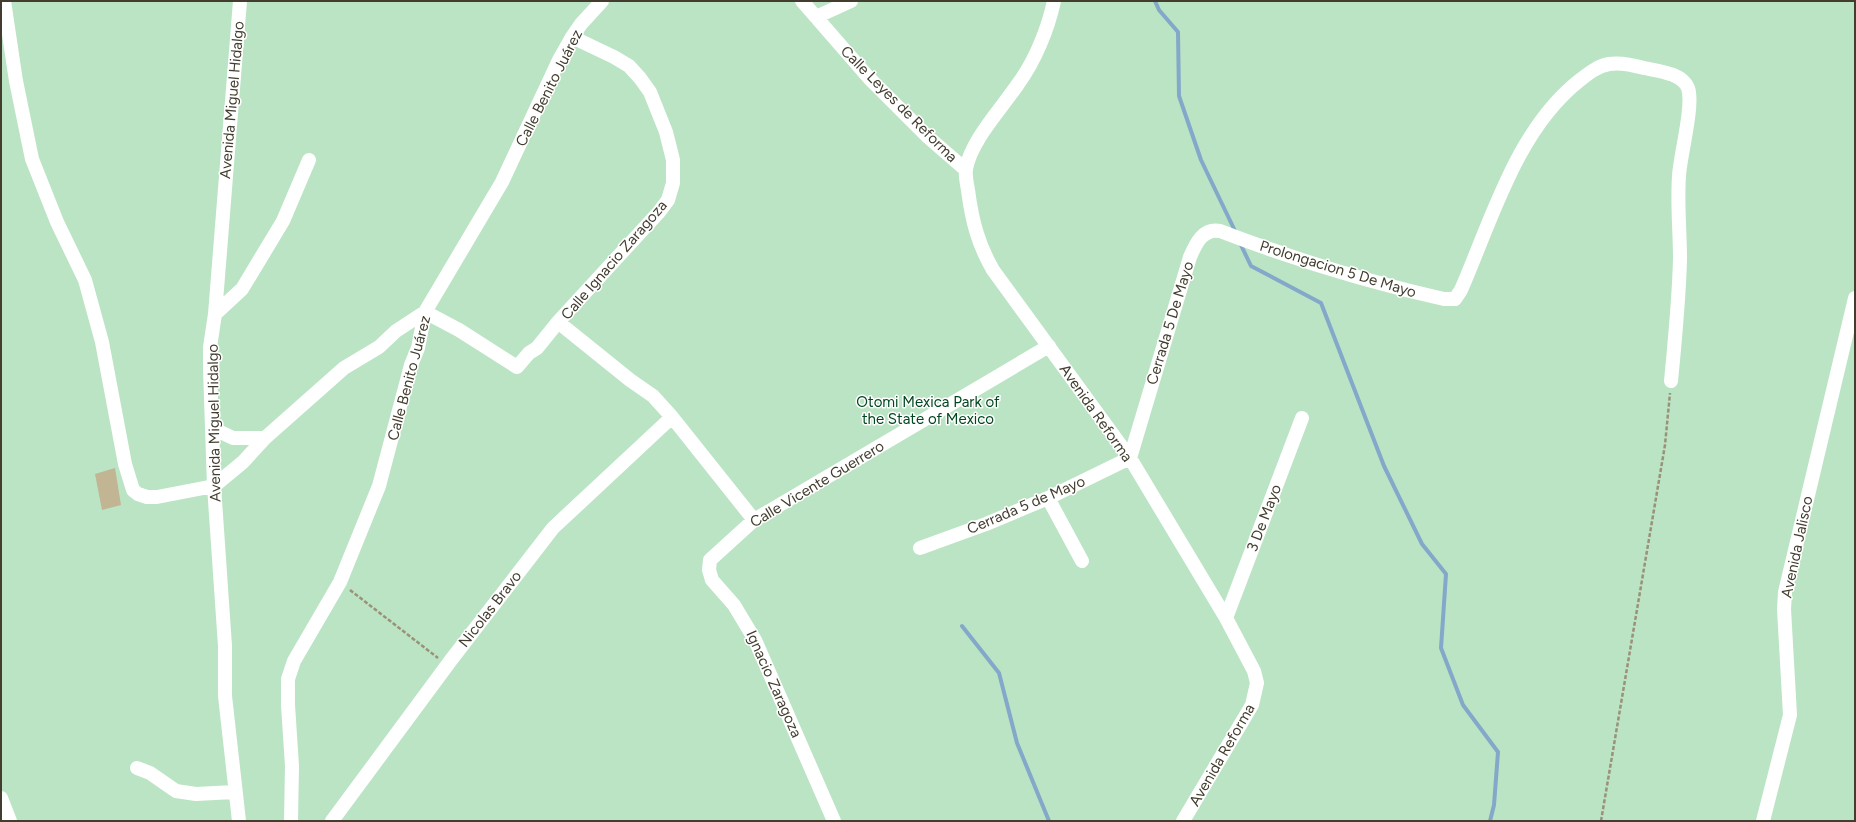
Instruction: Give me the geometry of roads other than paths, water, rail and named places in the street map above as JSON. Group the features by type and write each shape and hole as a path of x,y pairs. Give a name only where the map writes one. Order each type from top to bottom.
{"street":[{"path":"4,1 16,81 32,159 57,222 85,280 102,342 125,464 133,490 138,494 147,497 157,497 214,486 243,462 265,438 344,368 379,347 396,332 425,312 459,330 517,367 529,353 537,348 558,322"},
{"name":"Avenida Miguel Hidalgo","path":"239,821 234,792 225,696 224,646 214,486 210,347 215,314 240,1"},
{"name":"Calle Benito Juárez","path":"291,821 292,766 288,679 294,661 340,582 379,486 411,365 418,348 425,312 502,182 559,60 572,37 581,24 602,1"},
{"name":"Calle Leyes de Reforma","path":"802,1 843,50 869,78 928,137 966,170"},
{"path":"816,17 851,1"},
{"name":"Avenida Reforma","path":"1054,1 1031,62 1020,83 981,136 969,160 966,170 974,227 984,254 993,270 1050,346 1130,458 1226,618 1254,671 1257,683 1252,706 1183,821"},
{"name":"Calle Ignacio Zaragoza","path":"572,37 597,47 614,57 628,66 640,78 650,92 666,132 671,150 674,176 668,200 659,212 558,322 630,380 654,396 672,416 754,520"},
{"name":"Prolongacion 5 De Mayo","path":"1246,241 1347,275 1449,300 1457,297 1522,150 1554,104 1576,83 1600,67 1616,63 1633,65 1678,77 1686,84 1689,99 1679,176 1679,304 1671,380"},
{"path":"215,314 242,289 283,222 309,160"},
{"name":"Cerrada 5 De Mayo","path":"1130,458 1190,257 1196,244 1203,235 1211,231 1220,231 1246,241"},
{"name":"Avenida Jalisco","path":"1763,821 1790,715 1784,609 1785,592 1855,298"},
{"name":"Calle Vicente Guerrero","path":"714,555 754,520 1050,346"},
{"name":"Nicolas Bravo","path":"332,821 447,665 553,528 672,416"},
{"name":"3 De Mayo","path":"1226,618 1302,418"},
{"path":"212,428 233,438 265,438"},
{"name":"Cerrada 5 de Mayo","path":"920,548 986,524 1048,498 1130,458"},
{"path":"1048,498 1082,561"},
{"name":"Ignacio Zaragoza","path":"714,555 710,560 709,565 712,580 734,605 755,640 834,821"},
{"path":"138,768 150,773 176,791 196,794 234,792"},
{"path":"1,798 10,821"}],"waterway":[{"path":"1155,1 1159,10 1178,32 1179,96 1201,160 1236,233"},
{"path":"1240,243 1251,266 1321,303 1384,466 1422,544 1446,574 1441,648 1463,705 1498,752 1494,805 1490,821"},
{"path":"962,626 999,673 1017,743 1049,821"}],"park label":[{"name":"Otomi Mexica Park of the State of Mexico","path":"928,410"}]}
